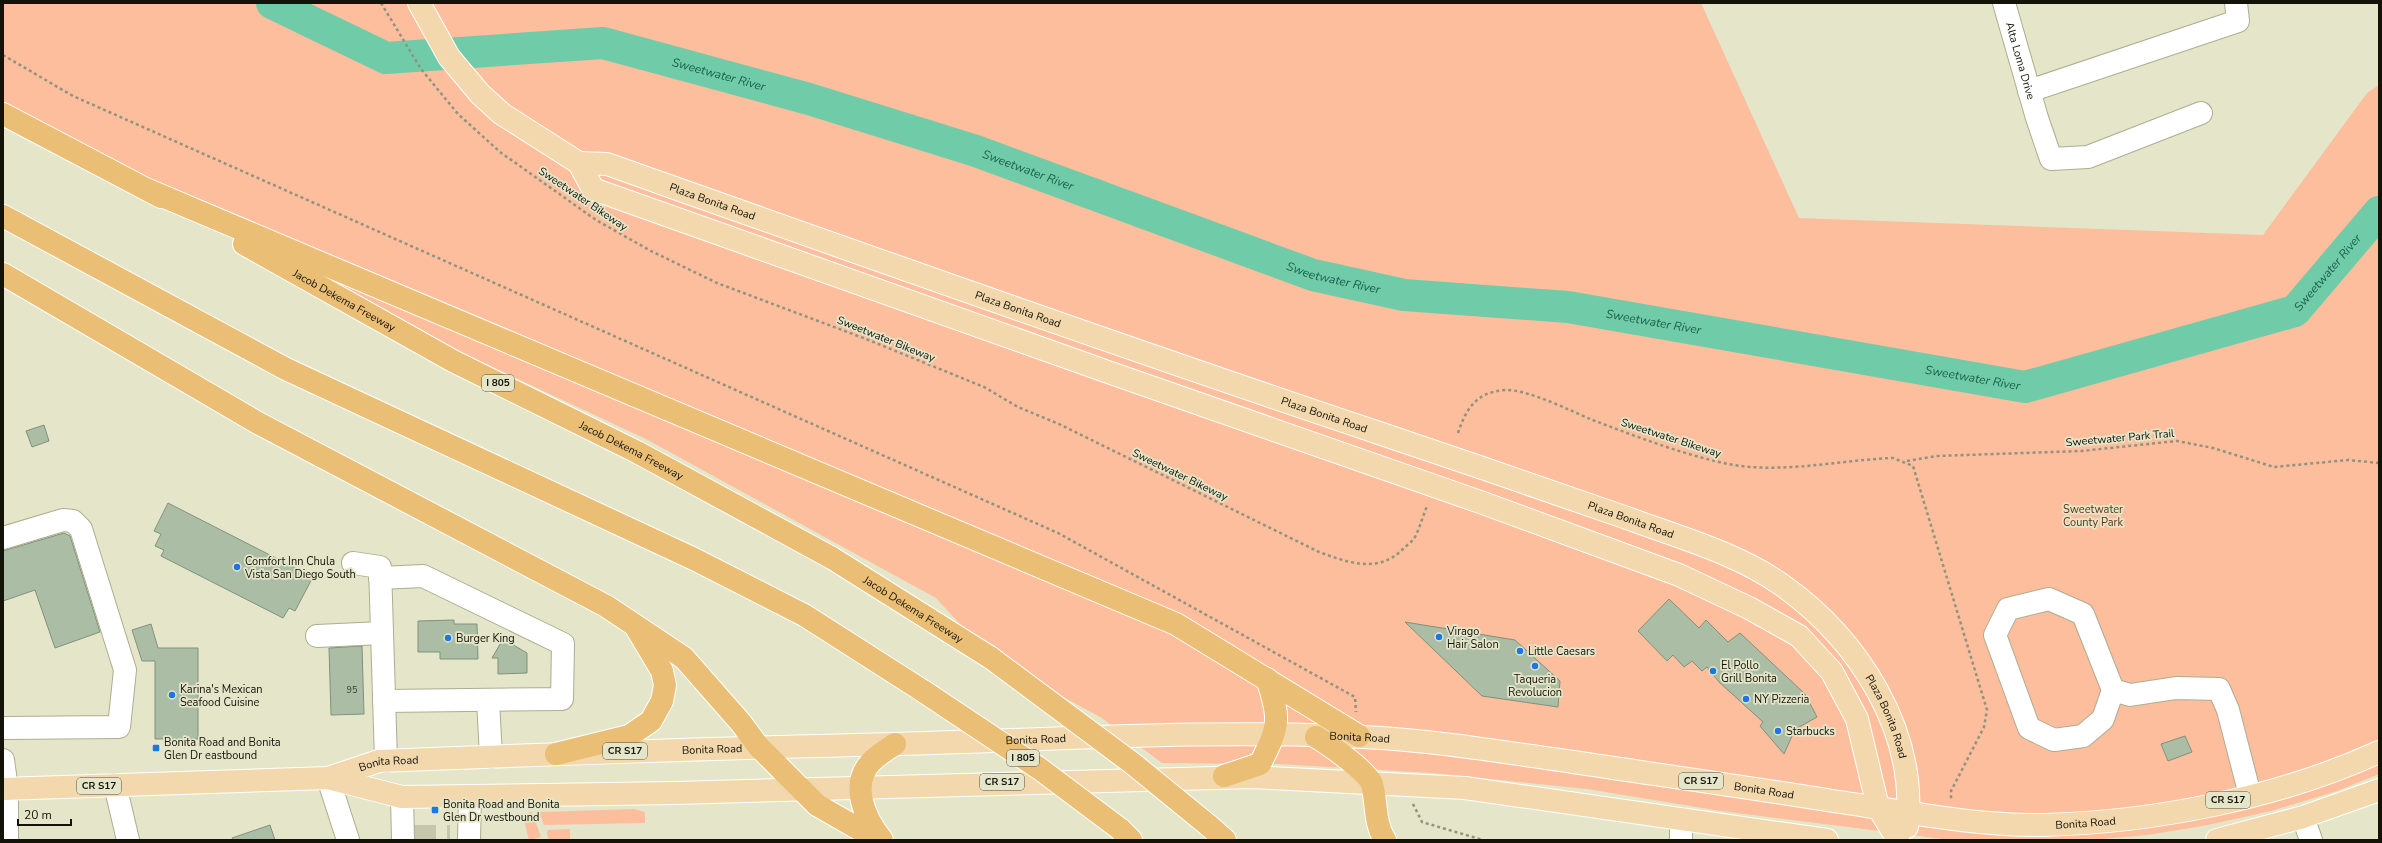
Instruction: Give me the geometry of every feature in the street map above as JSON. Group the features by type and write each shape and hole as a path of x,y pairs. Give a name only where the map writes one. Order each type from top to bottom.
{"highway":[{"name":"Jacob Dekema Freeway","path":"3,114 148,190 453,361 637,452 832,558 991,658 1132,763 1225,840"},
{"path":"148,190 1176,624 1358,736"},
{"name":"I 805","path":"3,216 286,369 687,556 804,615 923,691 1040,769 1126,834"},
{"path":"3,274 258,423 606,606 684,658 741,723 758,746 798,788 817,805 878,840"},
{"path":"556,754 629,736 654,717 662,701 665,685 662,671 634,625"},
{"path":"1224,776 1260,764 1275,735 1276,706 1267,679"},
{"path":"1316,737 1340,751 1371,782 1379,831 1385,840"},
{"path":"882,840 872,828 866,815 860,786 863,774 872,761 895,744"}],"main road":[{"path":"419,3 449,57 480,94 502,114 579,163 593,189 1048,352 1483,503 1679,575 1749,608 1799,636 1832,672 1856,719 1878,808 1898,840"},
{"name":"Plaza Bonita Road","path":"579,163 607,164 1104,341 1494,471 1732,557 1780,583 1821,616 1863,666 1889,713 1903,754 1908,813 1905,840"},
{"name":"Bonita Road","path":"5,789 328,778 386,761 758,746 895,744 1193,733 1316,737 1358,736 1447,744 1951,820 2042,825 2124,820 2201,807 2281,788 2379,752"},
{"name":"Bonita Road","path":"328,778 402,797 675,793 860,786 1224,776 1371,782 1465,788 1681,830 1827,840"},
{"path":"2217,840 2303,817 2379,790"}],"street":[{"name":"Alta Loma Drive","path":"2004,3 2037,118 2051,159 2088,157 2201,113"},
{"path":"2029,90 2238,21 2236,3"},
{"path":"3,538 63,520 73,521 81,529 126,670 120,727 3,728"},
{"path":"353,563 380,567 386,761"},
{"path":"380,578 423,576 563,644 562,699 384,701"},
{"path":"2049,599 2083,614 2113,690 2103,719 2083,736 2054,740 2029,728 1995,635 2008,609 2049,599"},
{"path":"317,636 382,633"},
{"path":"2113,690 2130,694 2176,688 2219,689 2228,710 2250,795"},
{"path":"488,700 492,757"},
{"path":"3,760 7,840"},
{"path":"328,778 348,840"},
{"path":"115,785 128,840"},
{"path":"463,838 470,796"},
{"path":"402,797 407,837"},
{"path":"2303,817 2311,840"}],"path":[{"name":"Sweetwater Bikeway","path":"381,3 404,45 421,69 458,114 500,152 568,201 618,233 717,283 866,339 984,387 1018,407 1059,424 1319,552 1350,564 1368,565 1386,562 1396,556 1414,539 1427,506"},
{"path":"3,55 73,96 1058,533 1355,697 1358,736"},
{"name":"Sweetwater Bikeway","path":"1458,433 1465,412 1480,397 1505,390 1531,396 1623,432 1719,462 1754,468 1894,458 1906,461"},
{"name":"Sweetwater Park Trail","path":"1906,461 1937,456 2081,451 2177,441 2213,448 2274,467 2348,460 2379,463"},
{"path":"1906,461 1913,466 1917,474 1987,710 1984,727 1951,791 1951,820"},
{"path":"1402,784 1422,822 1483,840"}],"green space":[{"name":"Sweetwater County Park","path":"3,3 1701,3 1799,218 2263,235 2367,93 2379,85 2379,774 2337,791 2271,811 2208,825 2148,835 2090,840 1951,840 1721,811 1587,789 1433,773 1278,764 1162,763 1102,718 991,658 936,598 646,439 458,351 3,114"},
{"path":"634,809 645,812 645,823 544,825 539,812"},
{"path":"532,812 541,837 529,840 523,816"},
{"path":"570,829 570,840 549,840 547,833 548,830"}],"building":[{"path":"44,425 49,441 32,447 26,431"},
{"name":"Comfort Inn Chula Vista San Diego South","path":"168,503 313,577 295,611 289,608 283,618 161,556 164,550 155,546 161,534 154,531"},
{"path":"64,533 70,536 100,632 55,648 35,590 3,601 3,551"},
{"path":"1669,599 1699,628 1706,620 1728,642 1740,633 1805,694 1817,717 1792,731 1792,736 1784,754 1760,726 1763,722 1719,682 1707,667 1702,671 1692,661 1684,667 1673,655 1667,661 1638,631"},
{"name":"Burger King","path":"454,620 454,624 477,624 478,659 440,659 440,652 418,652 418,621"},
{"path":"1405,622 1515,640 1560,681 1558,707 1482,696"},
{"path":"151,624 158,648 198,648 198,739 155,739 155,661 142,661 132,630"},
{"path":"503,639 527,653 527,673 498,674 498,658 492,658"},
{"path":"362,646 364,714 331,715 329,648"},
{"path":"2185,736 2192,752 2168,761 2161,744"},
{"path":"270,825 275,840 233,840 232,838"}],"waterway":[{"name":"Sweetwater River","path":"272,3 386,58 603,43 809,99 976,151 1313,275 1404,295 1568,307 2025,387 2295,311 2379,212"}],"tunnel":[{"path":"414,836 450,836"}],"place":[{"name":"Comfort Inn Chula Vista San Diego South","path":"237,567"},
{"name":"Virago Hair Salon","path":"1439,637"},
{"name":"Burger King","path":"448,638"},
{"name":"Little Caesars","path":"1520,651"},
{"name":"Taqueria Revolucion","path":"1535,666"},
{"name":"El Pollo Grill Bonita","path":"1713,671"},
{"name":"Karina's Mexican Seafood Cuisine","path":"172,695"},
{"name":"NY Pizzeria","path":"1746,699"},
{"name":"Starbucks","path":"1778,731"},
{"name":"Bonita Road and Bonita Glen Dr eastbound","path":"156,748"},
{"name":"Bonita Road and Bonita Glen Dr westbound","path":"435,810"}]}
